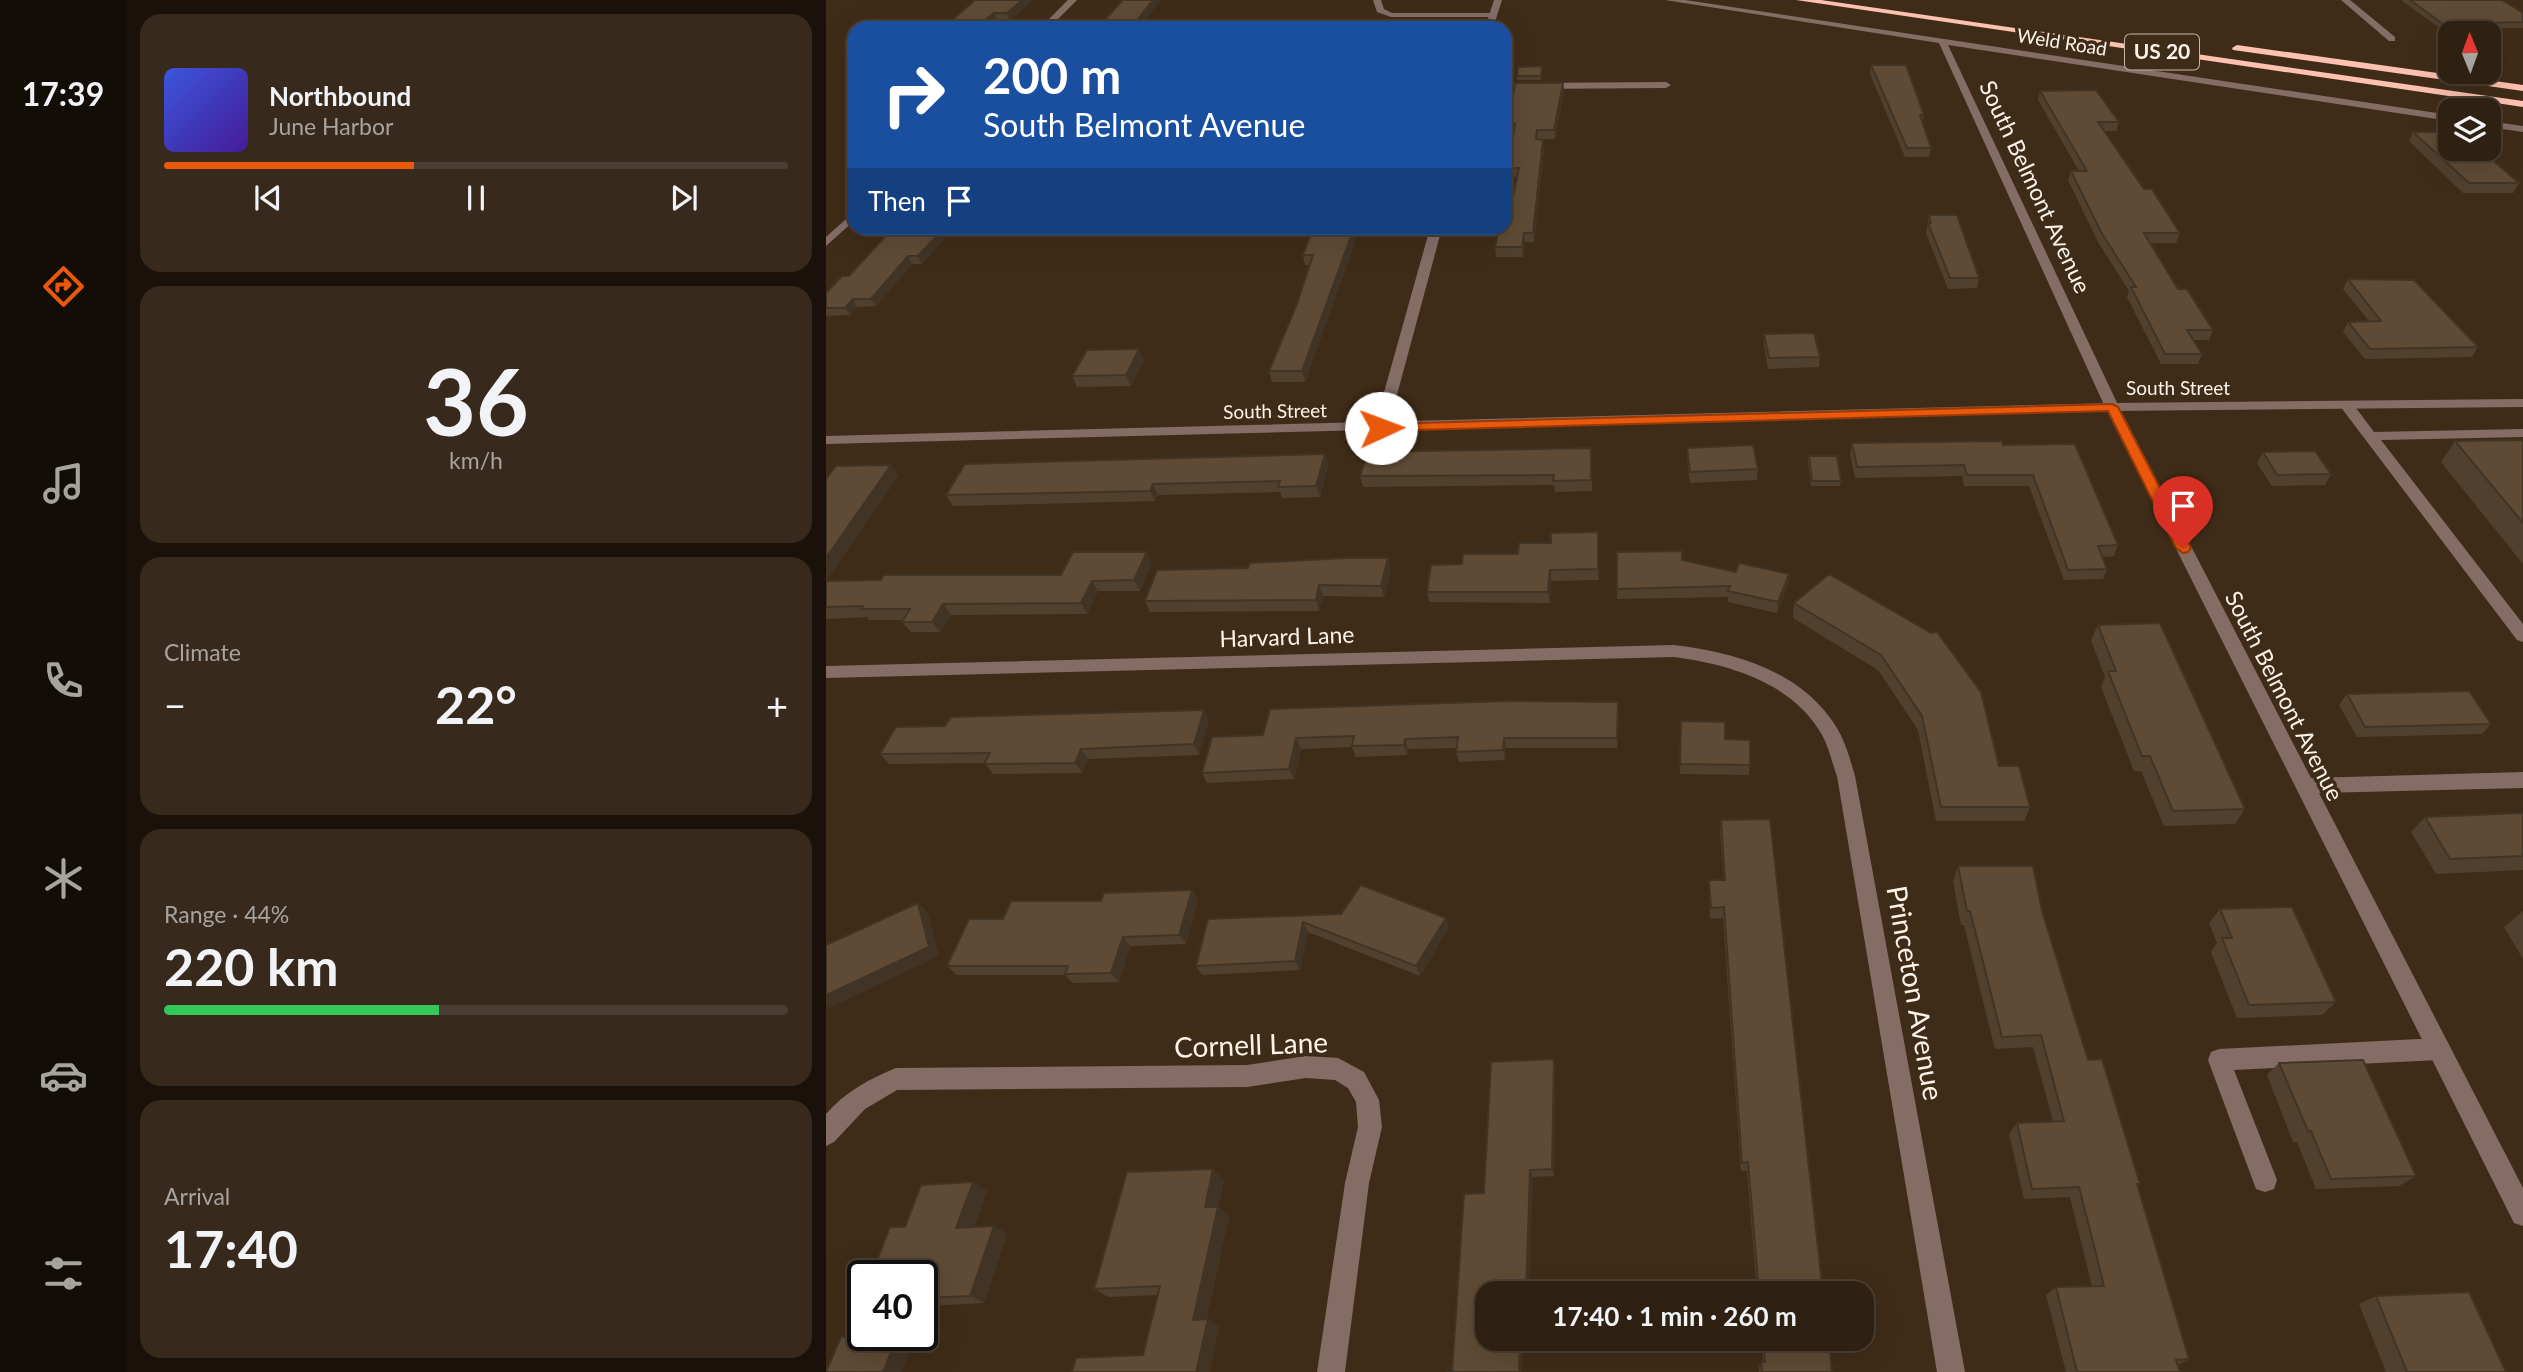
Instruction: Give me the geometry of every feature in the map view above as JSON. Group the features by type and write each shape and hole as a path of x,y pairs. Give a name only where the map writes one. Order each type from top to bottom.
{"highway":[{"name":"US 20","path":"1801,0 2523,104"},
{"name":"US 20","path":"2221,45 2523,88"}],"street":[{"path":"1051,21 1073,0"},
{"path":"1377,0 1380,10 1391,15 1492,15"},
{"path":"1491,21 1497,0"},
{"name":"Weld Road","path":"1669,0 2438,116"},
{"path":"2345,0 2392,39"},
{"name":"South Belmont Avenue","path":"1942,41 2112,407 2523,1214"},
{"path":"1512,86 1666,85"},
{"path":"2503,126 2523,129"},
{"path":"2503,126 2523,142"},
{"path":"826,243 847,222"},
{"path":"1381,428 1434,235"},
{"name":"South Street","path":"826,440 1381,428 2112,407 2348,407 2523,403"},
{"path":"2348,407 2523,636"},
{"path":"2370,436 2523,433"},
{"name":"Harvard Lane","path":"826,673 1644,651 1698,653 1747,667"},
{"name":"Princeton Avenue","path":"1747,667 1781,684 1818,716 1838,749 1846,776 1951,1372"},
{"path":"2304,786 2523,780"},
{"path":"2265,1180 2219,1060 2439,1049"},
{"name":"Cornell Lane","path":"826,1133 838,1116 862,1094 896,1079 928,1076 973,1080 1247,1076 1306,1067 1338,1069 1356,1080 1367,1100 1370,1127 1357,1183 1331,1372"}],"building":[{"path":"975,0 1022,0 1007,13 994,13 984,21 951,21"},
{"path":"1123,0 1153,0 1136,21 1104,21"},
{"path":"2410,0 2502,0 2523,13 2523,22 2439,21"},
{"path":"1871,65 1906,65 1924,115 1920,115 1931,148 1907,148"},
{"path":"1542,66 1541,76 1517,76 1518,67"},
{"path":"1515,83 1563,83 1554,130 1537,130 1536,139 1543,140 1533,233 1524,233 1522,247 1495,247 1498,235 1512,235 1512,201 1519,168 1512,168 1515,123 1512,123"},
{"path":"2096,90 2119,122 2098,122 2144,189 2152,189 2180,233 2144,233 2178,289 2187,289 2213,330 2187,330 2202,354 2165,354 2131,287 2136,287 2101,232 2071,171 2087,171 2040,91"},
{"path":"2413,132 2438,132 2438,155"},
{"path":"2445,161 2494,161 2519,183 2469,183"},
{"path":"1929,215 1957,215 1979,278 1950,278 1928,223 1931,223"},
{"path":"887,235 938,235 918,256 908,256 871,299 853,299 845,308 826,308 826,293 842,276 849,276"},
{"path":"1310,235 1351,235 1302,371 1269,371 1297,304 1313,255 1303,255"},
{"path":"2348,279 2414,280 2478,347 2370,349 2348,322 2381,321"},
{"path":"1814,333 1820,357 1769,358 1764,334"},
{"path":"1139,349 1126,375 1072,376 1087,350"},
{"path":"2523,440 2523,523 2455,441"},
{"path":"2002,441 2003,445 2075,444 2118,545 2098,546 2107,569 2068,570 2033,475 1967,475 1964,465 1857,467 1852,443"},
{"path":"1753,445 1758,469 1690,472 1687,448"},
{"path":"1591,448 1591,480 1553,481 1554,475 1360,476 1368,452"},
{"path":"2315,451 2331,474 2277,475 2263,452"},
{"path":"1325,454 1316,486 1278,487 1280,481 1153,484 1150,491 946,495 965,464"},
{"path":"1809,456 1837,456 1841,481 1812,481"},
{"path":"891,465 826,558 826,479 836,466"},
{"path":"1598,532 1598,569 1550,570 1548,592 1427,592 1431,565 1462,564 1463,554 1518,554 1519,543 1551,543 1551,533"},
{"path":"1682,551 1682,560 1736,572 1739,563 1789,574 1778,602 1728,591 1730,586 1617,589 1617,552"},
{"path":"1073,552 1147,552 1134,580 1092,581 1081,603 943,604 932,622 902,622 910,609 826,607 826,581 881,580 884,575 1061,575"},
{"path":"1388,558 1381,586 1319,585 1316,600 1145,601 1157,570 1248,568 1250,563"},
{"path":"1829,574 1931,633 1937,632 1981,692 1999,766 2019,766 2030,807 1941,807 1922,716 1881,655 1794,603"},
{"path":"2160,623 2245,809 2173,811 2150,756 2142,756 2108,671 2116,671 2098,625"},
{"path":"2469,691 2491,724 2365,727 2347,694"},
{"path":"1507,701 1618,702 1617,738 1504,738 1503,750 1456,752 1458,737 1405,739 1404,745 1352,746 1354,736 1296,738 1289,769 1202,773 1212,737 1263,735 1270,709"},
{"path":"1204,710 1194,744 1081,749 1075,763 984,764 990,753 880,754 896,727 945,726 951,717"},
{"path":"1681,721 1725,722 1725,739 1750,740 1750,765 1680,764"},
{"path":"2523,813 2523,856 2450,859 2425,817"},
{"path":"1770,819 1822,1281 1758,1281 1748,1162 1742,1163 1724,907 1711,908 1709,880 1725,880 1721,820"},
{"path":"1958,866 2033,866 2042,911 2088,1060 2102,1059 2140,1184 2137,1184 2189,1359 2176,1360 2180,1372 2077,1372 2056,1287 2104,1286 2079,1187 2032,1189 2017,1123 2064,1121 2041,1035 2002,1037 1970,911 1967,911"},
{"path":"1361,885 1446,918 1416,966 1303,922 1295,961 1196,966 1208,919 1341,914"},
{"path":"1192,890 1179,935 1123,937 1111,973 1065,974 1068,966 947,966 969,919 1003,919 1011,901 1101,901 1104,893"},
{"path":"918,903 929,947 826,995 826,945"},
{"path":"2292,907 2336,1002 2249,1005 2222,938 2232,938 2220,909"},
{"path":"1554,1059 1552,1169 1530,1170 1526,1281 1475,1281 1475,1351 1520,1351 1519,1372 1452,1372 1464,1194 1484,1193 1491,1062"},
{"path":"2363,1060 2416,1176 2331,1179 2279,1063"},
{"path":"1213,1169 1205,1207 1218,1207 1193,1320 1208,1319 1196,1372 1072,1372 1076,1358 1143,1355 1160,1286 1094,1289 1127,1172"},
{"path":"973,1182 956,1228 994,1226 970,1296 938,1297 938,1260 877,1260 890,1227 905,1227 921,1185"},
{"path":"2469,1292 2506,1372 2407,1372 2376,1296"},
{"path":"847,1335 847,1351 892,1351 883,1372 826,1372 841,1337"},
{"path":"1764,1351 1830,1351 1832,1372 1762,1372 1761,1362 1765,1362"}],"route":[{"path":"1381,428 2112,407 2183,548"}]}
